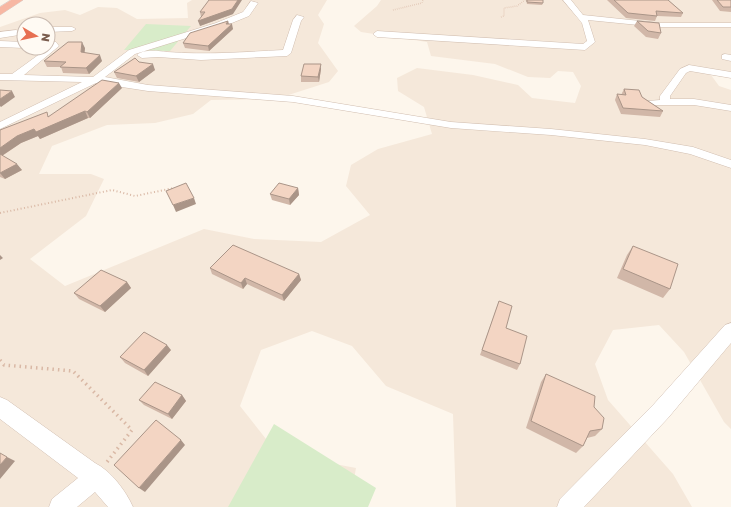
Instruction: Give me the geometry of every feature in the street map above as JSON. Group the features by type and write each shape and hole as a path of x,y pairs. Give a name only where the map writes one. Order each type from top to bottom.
{"highway":[{"path":"0,12 18,0"}],"street":[{"path":"377,34 585,47 591,42 586,23 567,0"},
{"path":"0,126 96,80 132,52 219,25 246,14 254,4"},
{"path":"127,56 158,54 202,57 287,53 297,20 300,16"},
{"path":"581,17 659,25 731,25"},
{"path":"56,28 72,29"},
{"path":"0,35 16,33"},
{"path":"0,44 16,45"},
{"path":"16,77 42,56"},
{"path":"665,103 665,96 683,71 689,68 731,75"},
{"path":"0,77 96,80 148,88 293,99 451,125 638,141 693,151 731,164"},
{"path":"652,103 694,102 731,108"},
{"path":"568,507 661,411 731,330"},
{"path":"0,407 87,471 97,476 122,507"},
{"path":"60,507 97,476"}],"path":[{"path":"392,10 422,3 423,0"},
{"path":"502,17 504,16 504,8 517,6 526,0"},
{"path":"0,213 112,190 135,196 180,187"},
{"path":"0,360 4,365 73,371 132,430 97,476"}],"shaded area":[{"path":"192,0 327,0 318,15 324,24 318,43 338,71 329,82 276,99 211,100 193,114 155,123 107,125 52,146 39,174 91,174 104,179 86,216 30,259 65,286 204,229 254,239 321,242 370,215 346,186 351,165 378,149 432,134 424,107 398,91 397,78 417,68 473,75 518,85 532,98 575,103 581,86 573,72 558,71 550,78 528,77 495,64 431,56 427,42 361,32 354,26 377,6 381,0 731,0 731,78 711,75 719,86 731,90 731,429 724,422 684,352 659,325 613,330 595,364 608,400 673,474 692,507 456,507 453,414 386,386 352,346 312,331 261,350 240,406 277,453 356,468 349,507 0,507 0,27 16,21 16,56 56,56 56,16 31,16 40,13 65,10 80,15 98,7 117,8 137,19 188,18 187,3"}],"green space":[{"path":"146,24 191,26 170,51 124,50"},
{"path":"274,424 376,488 368,507 228,507"}],"building":[{"path":"209,0 238,0 232,9 198,21 205,12 200,12"},
{"path":"527,0 543,0 543,3 527,2"},
{"path":"614,0 668,0 683,13 656,11 657,16 628,13"},
{"path":"717,0 731,0 731,7 723,7"},
{"path":"228,21 226,24 232,24 208,46 183,43 190,33"},
{"path":"637,21 659,23 661,33 648,31"},
{"path":"68,42 82,42 81,52 100,55 86,68 60,67 66,62 44,61 50,56 56,56 56,52"},
{"path":"135,58 139,62 153,64 136,76 114,72"},
{"path":"304,64 321,64 318,77 301,76"},
{"path":"102,80 119,83 87,112 85,111 36,132 34,129 17,136 0,148 0,130 47,112 48,117"},
{"path":"624,89 639,90 642,97 663,111 623,108 617,94 626,95"},
{"path":"0,90 12,91 0,99"},
{"path":"0,154 17,164 0,173"},
{"path":"186,183 194,198 173,205 166,191"},
{"path":"279,183 298,188 289,199 270,194"},
{"path":"233,245 299,274 282,295 245,278 241,283 210,268"},
{"path":"633,246 678,264 670,289 623,269"},
{"path":"101,270 127,282 100,306 74,293"},
{"path":"499,301 512,306 506,328 527,336 520,364 482,350"},
{"path":"144,332 167,345 144,370 120,357"},
{"path":"546,374 595,396 594,407 604,418 602,429 590,431 583,446 531,421"},
{"path":"155,382 182,395 168,414 139,400"},
{"path":"156,420 181,440 139,488 114,465"},
{"path":"0,453 7,457 0,465"}]}
